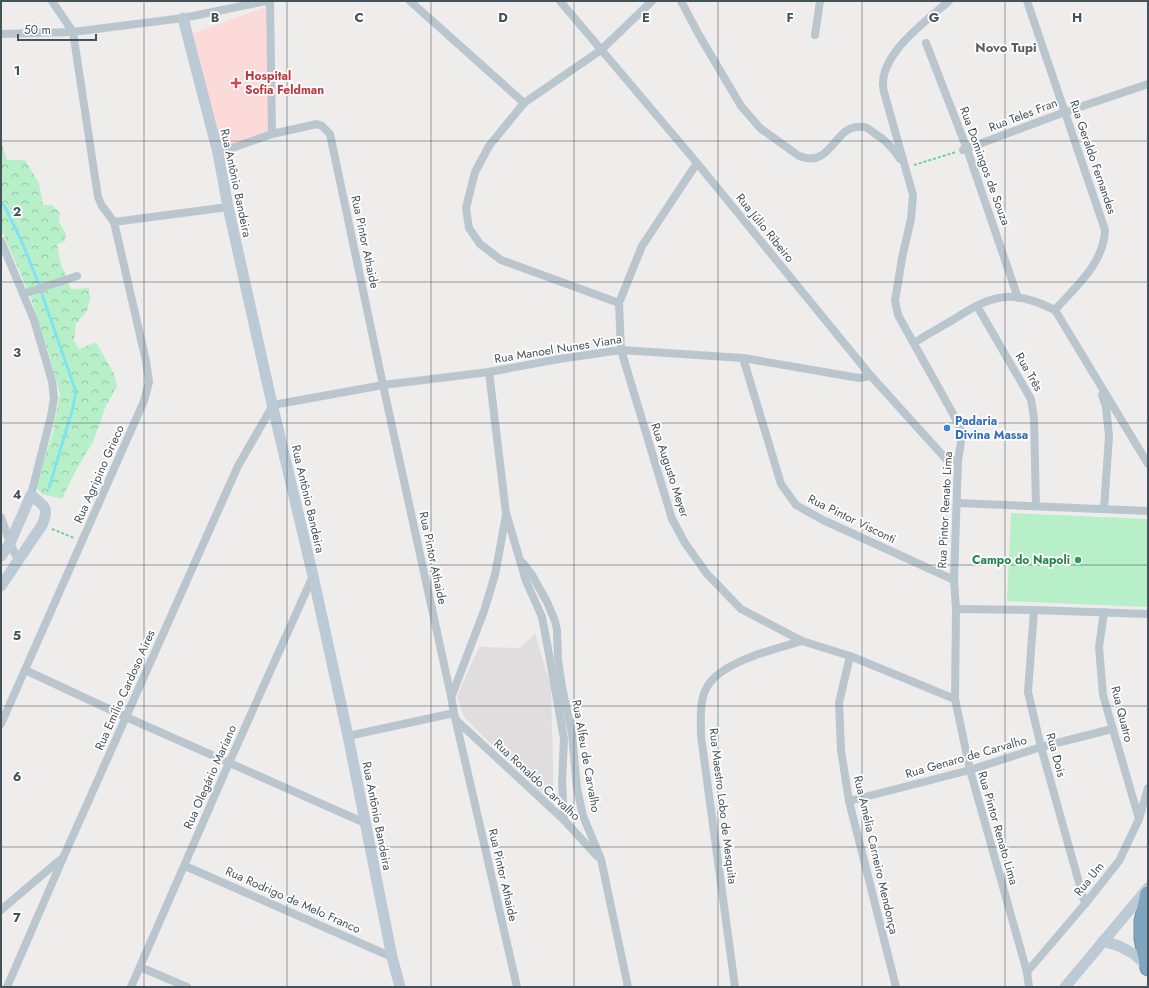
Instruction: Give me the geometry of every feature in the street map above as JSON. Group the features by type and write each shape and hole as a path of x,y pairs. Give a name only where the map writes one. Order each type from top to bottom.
{"highway":[{"path":"1148,894 1142,921 1142,939 1148,968"}],"street":[{"path":"1,34 73,32 183,18 266,1"},
{"path":"218,152 272,134 270,1"},
{"path":"410,1 524,103"},
{"name":"Rua Júlio Ribeiro","path":"560,1 697,163 871,376 946,459 958,461"},
{"path":"652,1 601,50 524,103 489,146 475,172 466,208 469,228 480,244 501,260 619,303 642,246 697,163"},
{"path":"681,1 699,35 741,106 760,128 799,156 806,159 814,158 829,150 847,129 854,127 865,127 879,136 897,153 905,168"},
{"path":"815,35 820,1"},
{"name":"Rua Pintor Renato Lima","path":"949,1 919,26 894,54 888,64 883,78 884,92 912,194 911,219 902,258 895,301 898,315 960,428 961,442 958,461 954,580 956,609 955,699 970,770 1027,972 1028,987"},
{"name":"Rua Geraldo Fernandes","path":"1028,1 1105,230 1101,250 1087,274 1055,310"},
{"path":"55,3 73,32 98,197 102,206 114,222 228,207"},
{"name":"Rua Antônio Bandeira","path":"183,18 218,152 228,207 313,576 348,736 364,823 392,957 400,987"},
{"name":"Rua Domingos de Souza","path":"919,26 1018,298"},
{"name":"Rua Teles Fran","path":"965,149 1065,112 1148,84"},
{"name":"Rua Pintor Athaide","path":"272,134 317,124 322,126 330,134 455,717 517,987"},
{"name":"Rua Agripino Grieco","path":"1,724 144,401 149,382 146,361 114,222"},
{"path":"1,241 27,292 52,381 54,398 32,495 10,543 1,556"},
{"path":"27,292 77,276"},
{"path":"914,342 977,306 992,300 1018,298 1036,301 1055,310 1148,464"},
{"name":"Rua Augusto Meyer","path":"619,303 621,350 672,519 685,543 707,574 741,609 802,641 850,656 955,699"},
{"name":"Rua Três","path":"977,306 1031,399 1034,419 1036,506"},
{"name":"Rua Manoel Nunes Viana","path":"273,405 383,385 489,372 559,359 621,350 743,358 859,378 871,376"},
{"name":"Rua Pintor Visconti","path":"743,358 781,484 796,505 823,520 954,580"},
{"name":"Rua Alfeu de Carvalho","path":"489,372 506,514 526,581 542,617 564,739 562,782 564,820"},
{"path":"1100,385 1106,407 1109,436 1104,510"},
{"name":"Rua Emílio Cardoso Aires","path":"7,987 238,466 273,405"},
{"path":"1,586 42,525 46,516 46,509 32,495"},
{"path":"957,502 1148,512"},
{"path":"451,696 484,611 495,575 506,514"},
{"path":"1,517 18,560"},
{"name":"Rua Alfeu de Carvalho","path":"519,558 532,575 555,620 557,630 558,659 572,734 577,788 583,816 600,859 628,987"},
{"name":"Rua Olegário Mariano","path":"131,987 313,576"},
{"path":"956,609 1148,614"},
{"name":"Rua Dois","path":"1034,610 1028,692 1041,747 1085,904"},
{"name":"Rua Quatro","path":"1104,612 1099,647 1103,695 1139,819"},
{"name":"Rua Maestro Lobo de Mesquita","path":"735,987 701,736 702,704 706,687 720,672 741,661 802,641"},
{"name":"Rua Amélia Carneiro Mendonça","path":"850,656 839,703 841,750 849,801 896,987"},
{"path":"25,670 126,717 364,823"},
{"path":"348,736 455,717"},
{"name":"Rua Ronaldo Carvalho","path":"455,717 564,820 600,859"},
{"name":"Rua Genaro de Carvalho","path":"849,801 970,770 1041,747 1112,729"},
{"name":"Rua Um","path":"1027,972 1085,904 1119,861 1139,819 1148,788"},
{"path":"1,910 63,858"},
{"name":"Rua Rodrigo de Melo Franco","path":"185,866 392,957"},
{"path":"1064,987 1148,888"},
{"path":"1103,941 1119,946 1134,954 1148,968"},
{"path":"140,967 187,987"}],"path":[{"path":"905,168 965,149"},
{"path":"42,525 82,542"}],"shaded area":[{"name":"Hospital Sofia Feldman","path":"266,7 269,132 222,148 191,34"},
{"path":"535,634 551,686 554,807 464,717 457,696 479,647 520,648"}],"green space":[{"path":"1,141 7,160 25,160 39,183 43,205 52,205 60,213 59,222 66,234 65,241 57,245 61,264 71,289 89,288 90,299 87,311 76,324 74,341 79,349 96,342 114,374 117,386 105,408 93,442 75,472 62,499 42,494 35,486 52,435 60,394 31,298 1,229"},
{"name":"Campo do Napoli","path":"1011,513 1148,519 1148,607 1007,601"}],"waterway":[{"path":"1,202 5,207 22,242 36,277 76,392 72,411 49,488"}],"place":[{"name":"Hospital Sofia Feldman","path":"236,83"},
{"name":"Padaria Divina Massa","path":"947,428"},
{"name":"Campo do Napoli","path":"1078,560"}],"district":[{"name":"Novo Tupi","path":"1006,47"}]}
